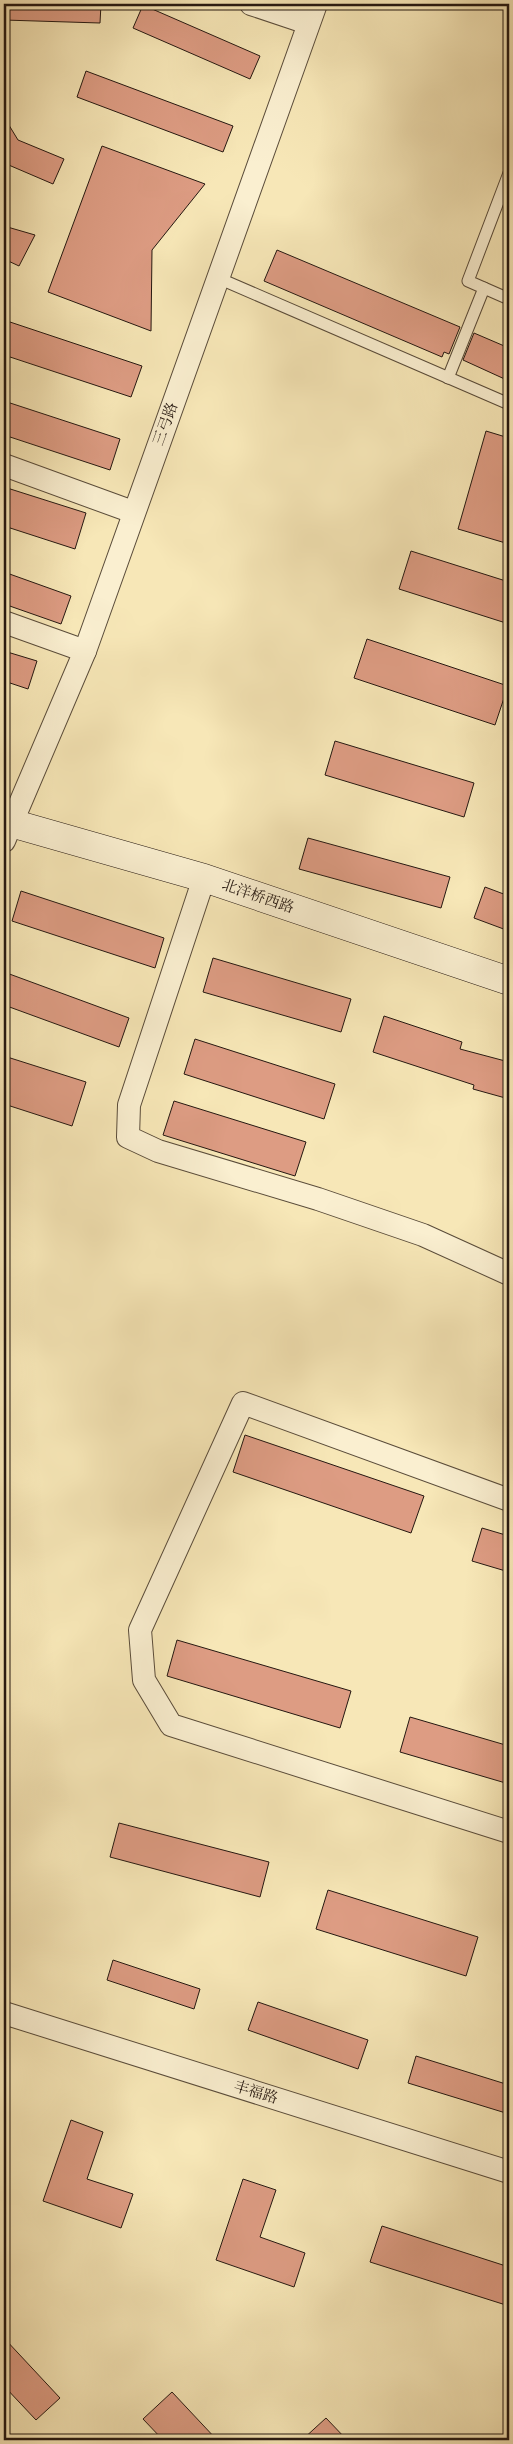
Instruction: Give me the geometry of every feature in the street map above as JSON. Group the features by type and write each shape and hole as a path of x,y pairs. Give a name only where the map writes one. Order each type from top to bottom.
{"main road":[{"name":"北洋桥西路","path":"6,829 204,878 509,981"}],"street":[{"path":"251,4 312,13"},
{"name":"三弓路","path":"6,829 85,651 312,13"},
{"path":"4,465 133,512"},
{"path":"4,622 85,651"},
{"path":"204,878 129,1105 128,1137 158,1151 318,1198 423,1235 509,1274"},
{"path":"509,1500 243,1403 140,1630 144,1680 171,1724 509,1832"},
{"name":"丰福路","path":"4,2013 509,2172"}],"lane":[{"path":"509,173 468,281 509,299"},
{"path":"218,278 509,404"},
{"path":"448,378 484,288"}],"building":[{"path":"4,4 101,4 100,23 4,20"},
{"path":"143,5 260,56 250,79 133,28"},
{"path":"86,71 233,126 223,152 77,97"},
{"path":"4,117 18,140 64,159 53,184 4,163"},
{"path":"102,146 205,184 152,250 151,331 48,292"},
{"path":"4,226 35,235 19,266 4,259"},
{"path":"277,250 460,327 449,354 444,352 442,357 264,281"},
{"path":"4,320 142,366 131,397 4,355"},
{"path":"474,333 509,348 509,381 463,360"},
{"path":"4,401 120,439 110,470 4,435"},
{"path":"486,431 509,438 509,544 458,529"},
{"path":"4,487 86,513 75,549 4,526"},
{"path":"411,551 509,582 509,624 399,589"},
{"path":"4,572 71,596 61,624 4,604"},
{"path":"367,639 508,686 495,725 354,678"},
{"path":"4,651 37,661 28,689 4,681"},
{"path":"335,741 474,783 464,817 325,775"},
{"path":"308,838 450,877 441,908 299,869"},
{"path":"485,887 509,896 509,931 474,918"},
{"path":"21,891 164,938 155,968 12,921"},
{"path":"213,958 351,999 341,1032 203,992"},
{"path":"4,972 129,1018 119,1047 4,1005"},
{"path":"384,1016 462,1042 460,1049 509,1062 509,1099 473,1089 474,1085 373,1052"},
{"path":"195,1039 335,1084 324,1119 184,1074"},
{"path":"4,1056 86,1082 72,1126 4,1104"},
{"path":"174,1101 306,1142 295,1176 163,1135"},
{"path":"245,1435 424,1496 411,1533 233,1472"},
{"path":"482,1528 509,1536 509,1572 472,1561"},
{"path":"177,1640 351,1691 340,1728 167,1676"},
{"path":"410,1717 509,1746 509,1784 400,1752"},
{"path":"119,1823 269,1862 260,1897 110,1857"},
{"path":"328,1890 478,1937 466,1976 316,1929"},
{"path":"113,1960 200,1989 194,2009 107,1980"},
{"path":"258,2002 368,2040 358,2069 248,2030"},
{"path":"416,2056 509,2085 509,2114 408,2083"},
{"path":"71,2120 103,2132 87,2179 133,2194 121,2228 43,2201"},
{"path":"243,2179 276,2190 260,2237 305,2253 294,2287 216,2260"},
{"path":"382,2226 509,2267 509,2306 370,2262"},
{"path":"4,2338 60,2398 36,2420 4,2386"},
{"path":"172,2392 217,2440 163,2440 143,2419"},
{"path":"326,2418 347,2440 302,2440"}]}
